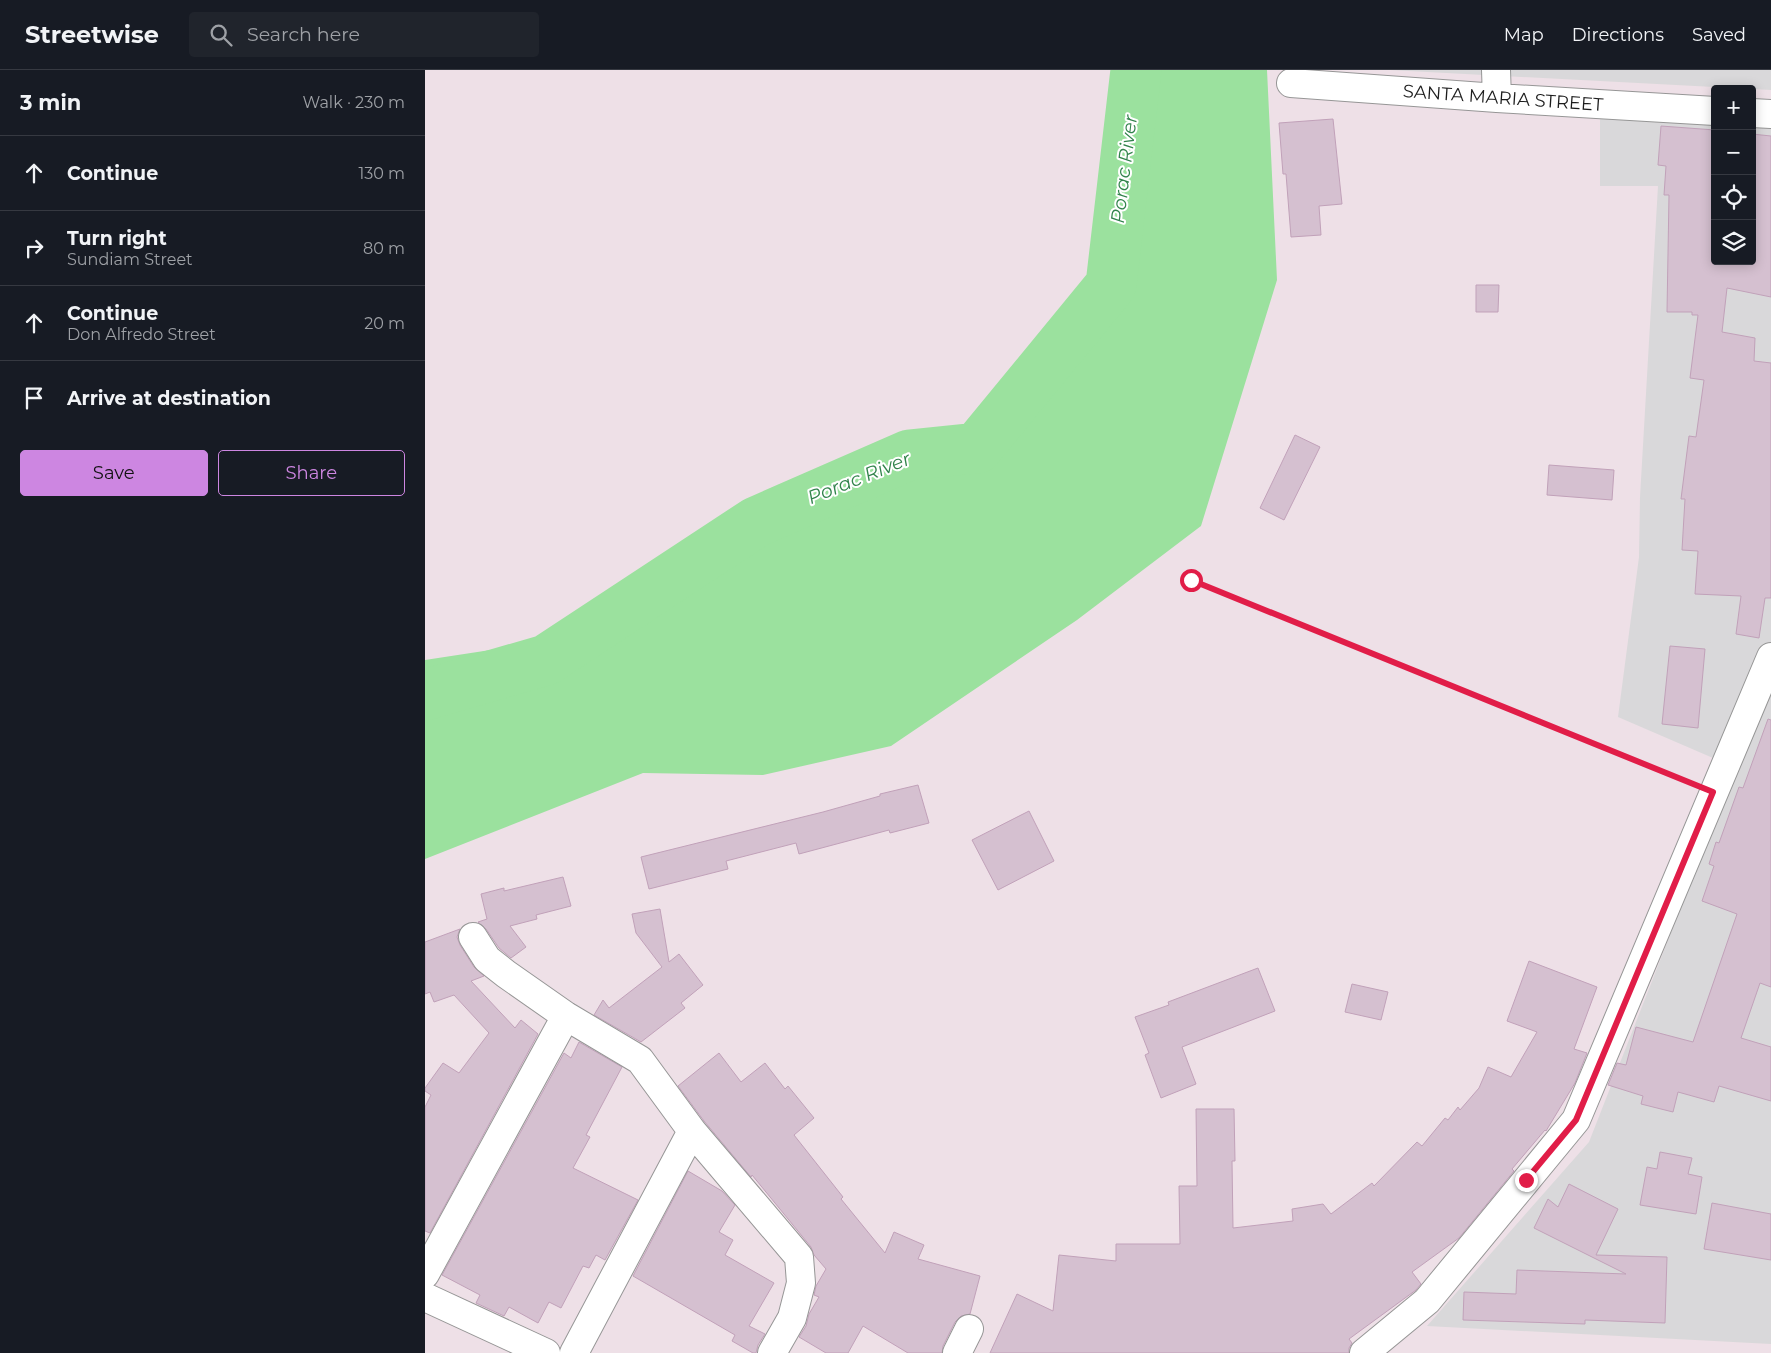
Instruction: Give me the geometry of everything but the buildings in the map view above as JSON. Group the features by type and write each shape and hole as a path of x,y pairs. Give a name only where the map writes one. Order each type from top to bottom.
{"street":[{"path":"1496,70 1497,98"},
{"name":"SANTA MARIA STREET","path":"1291,83 1711,111"},
{"path":"1756,113 1771,114"},
{"path":"1364,1353 1427,1301 1576,1120 1771,657"},
{"path":"473,937 487,959 566,1016 640,1060 692,1130 799,1256 801,1283 792,1318 773,1353"},
{"path":"425,1274 566,1016"},
{"path":"574,1353 692,1130"},
{"path":"425,1297 546,1353"},
{"path":"957,1353 969,1329"}],"path":[{"path":"1191,580 1713,792"}],"shaded area":[{"path":"1139,70 1267,70 1277,280 1201,526 1077,620 891,746 763,775 643,773 425,859 425,660 583,636 756,522 977,447 1080,351 1143,215"},
{"path":"1390,70 1771,70 1771,90 1756,89 1756,85 1711,85 1711,87"},
{"path":"1600,110 1711,119 1711,265 1756,265 1756,122 1771,123 1771,645 1713,758 1618,717 1639,557 1640,497 1658,186 1600,186"},
{"path":"1771,677 1771,1344 1427,1326 1589,1142"}],"waterway":[{"name":"Porac River","path":"425,695 546,660 756,522 909,455 977,448 1111,285 1136,70"}],"route":[{"path":"1191,580 1713,792 1576,1120 1526,1180"}]}
